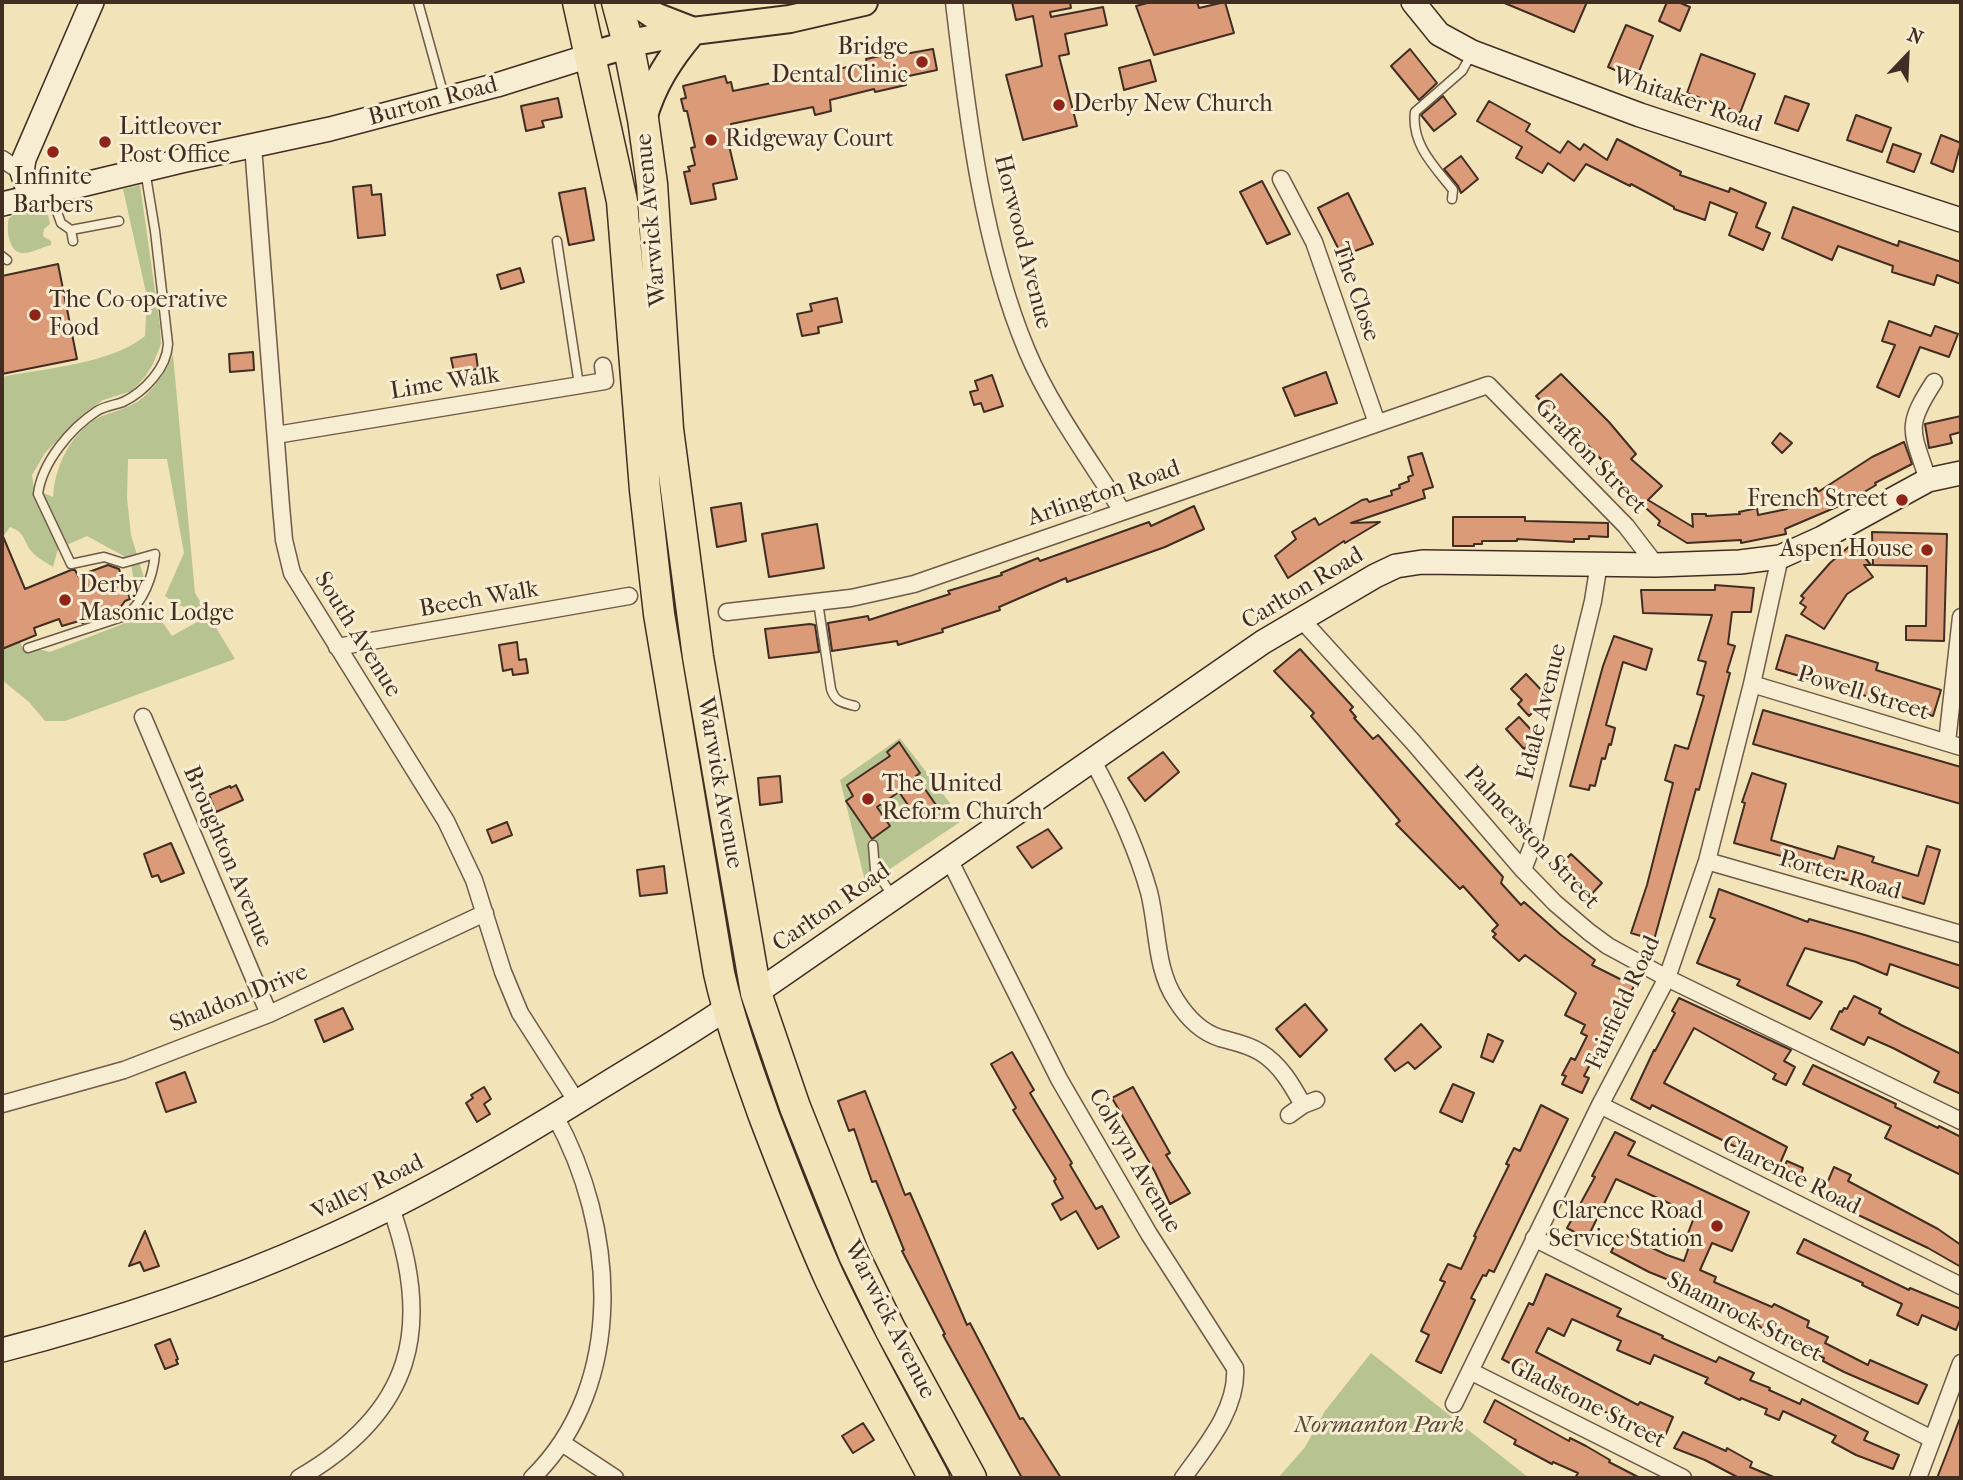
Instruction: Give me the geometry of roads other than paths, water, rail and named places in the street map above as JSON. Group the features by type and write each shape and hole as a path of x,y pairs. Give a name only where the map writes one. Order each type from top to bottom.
{"highway":[{"name":"Warwick Avenue","path":"578,2 622,201 645,490 659,614 727,1008 790,1185 830,1278 934,1478"},
{"name":"Warwick Avenue","path":"617,2 643,119 652,184 668,429 692,620 756,993 795,1107 854,1255 890,1329 971,1478"},
{"path":"622,201 630,152 620,79 622,59 628,44"}],"main road":[{"path":"634,2 655,16 693,31 658,79 643,119"},
{"name":"Burton Road","path":"589,56 628,44 693,31 790,19 864,2"}],"street":[{"path":"22,172 24,159 92,2"},
{"name":"Horwood Avenue","path":"954,2 976,156 1001,274 1014,315 1034,368 1122,511"},
{"name":"Whitaker Road","path":"1413,2 1439,34 1472,52 1640,115 1961,220"},
{"name":"Burton Road","path":"2,204 445,99 589,56"},
{"name":"South Avenue","path":"253,146 276,435 288,560 292,573 446,821 470,870 520,1013 577,1102"},
{"path":"2,159 22,172 40,194"},
{"name":"The Close","path":"1281,179 1314,242 1377,423"},
{"name":"Lime Walk","path":"276,435 605,381 603,366"},
{"path":"1928,480 1913,428 1916,410 1934,382"},
{"name":"Arlington Road","path":"727,612 872,594 914,584 1488,385"},
{"name":"Grafton Street","path":"1488,385 1626,526 1656,565"},
{"name":"Carlton Road","path":"756,993 1264,642 1396,566 1422,562 1656,565 1740,562 1780,557 1822,538 1928,480 1961,473"},
{"name":"Fairfield Road","path":"1454,1404 1600,1105 1667,978 1707,861 1752,684 1780,557"},
{"name":"Edale Avenue","path":"1523,870 1534,841 1600,563"},
{"name":"Beech Walk","path":"337,648 629,596"},
{"path":"1954,745 1961,617"},
{"name":"Palmerston Street","path":"1301,619 1413,742 1523,870 1555,903 1589,932 1608,946 1667,978 1961,1121"},
{"name":"Powell Street","path":"1752,684 1954,745"},
{"name":"Broughton Avenue","path":"143,717 269,1014"},
{"path":"1092,759 1113,801 1149,891 1163,970 1175,999 1196,1024 1216,1037 1235,1040 1268,1057 1291,1083 1303,1107"},
{"name":"Colwyn Avenue","path":"949,859 1059,1079 1149,1234 1235,1368 1236,1383 1232,1400 1183,1478"},
{"name":"Porter Road","path":"1707,861 1961,934"},
{"name":"Shaldon Drive","path":"2,1104 124,1070 269,1014 485,913"},
{"name":"Valley Road","path":"2,1350 112,1319 257,1268 391,1208 494,1153 727,1008"},
{"name":"Clarence Road","path":"1600,1105 1961,1286"},
{"path":"533,1478 562,1443 582,1404 595,1364 602,1326 603,1283 593,1216 569,1140 555,1116"},
{"path":"299,1478 338,1453 359,1435 388,1398 404,1367 412,1324 412,1300 401,1241 391,1208"},
{"name":"Shamrock Street","path":"1534,1238 1932,1439"},
{"path":"1918,1478 1961,1363"},
{"name":"Gladstone Street","path":"1470,1371 1683,1478"},
{"path":"562,1443 615,1478"}],"lane":[{"path":"418,2 445,99"},
{"path":"1452,199 1453,190 1418,144 1415,112 1462,71 1472,52"},
{"path":"28,648 125,616 133,610 153,571 155,554 123,563 104,557 71,565 38,494 44,472 77,429 99,410 133,397 147,385 166,355 168,344 145,170"},
{"path":"40,194 61,223 71,230 74,241"},
{"path":"71,230 119,220"},
{"path":"557,241 579,385"},
{"path":"818,602 831,689 834,697 841,703 855,706"},
{"path":"873,845 875,870 893,897"}],"place":[{"name":"Bridge Dental Clinic","path":"922,62"},
{"name":"Derby New Church","path":"1059,105"},
{"name":"Ridgeway Court","path":"711,140"},
{"name":"Littleover Post Office","path":"105,142"},
{"name":"Infinite Barbers","path":"53,152"},
{"name":"The Co-operative Food","path":"35,315"},
{"name":"French Street","path":"1902,500"},
{"name":"Aspen House","path":"1927,550"},
{"name":"Derby Masonic Lodge","path":"65,600"},
{"name":"The United Reform Church","path":"868,799"},
{"name":"Clarence Road Service Station","path":"1717,1226"}],"park label":[{"name":"Normanton Park","path":"1379,1426"}]}
